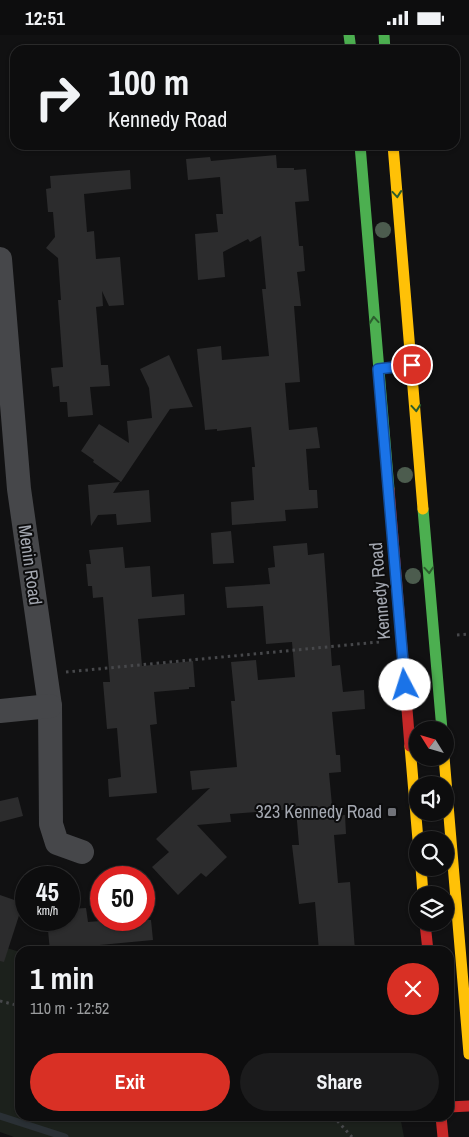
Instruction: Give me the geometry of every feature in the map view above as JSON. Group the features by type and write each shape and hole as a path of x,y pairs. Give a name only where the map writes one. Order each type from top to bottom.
{"main road":[{"name":"Kennedy Road","path":"361,150 383,369 401,639 417,831"},
{"path":"393,150 408,366 441,721"},
{"path":"445,766 469,1054"},
{"path":"426,931 427,946"},
{"path":"454,1107 469,1106"},
{"path":"442,1121 443,1137"}],"street":[{"name":"Menin Road","path":"0,259 20,489 50,706 51,824 57,843 82,852"},
{"path":"0,711 50,706"}],"path":[{"path":"434,637 469,634"},
{"path":"45,672 76,671 401,639"},
{"path":"0,1001 15,1005"},
{"path":"338,1121 352,1137"}],"shaded area":[{"path":"0,946 15,950 15,1121 401,1121 404,1137 14,1137 0,1132"}],"building":[{"path":"276,155 277,168 306,169 309,201 295,202 299,246 303,246 305,271 297,272 301,306 294,306 300,382 285,383 289,430 317,427 320,448 306,449 309,490 317,490 318,508 285,510 286,521 232,525 231,502 254,500 252,467 255,467 251,427 217,431 217,429 205,430 197,349 221,346 222,360 269,356 262,289 266,289 261,236 250,242 248,239 223,252 225,277 198,280 195,234 218,232 216,214 223,214 220,177 188,180 186,159 210,157 211,161"},
{"path":"130,170 131,189 84,194 87,232 94,231 96,259 120,257 124,305 109,306 102,291 103,306 96,307 101,365 108,365 110,386 90,387 93,415 68,417 67,402 60,402 59,386 53,387 51,368 63,367 58,300 61,300 58,258 46,248 55,237 53,212 48,212 46,189 51,188 50,176"},
{"path":"169,355 193,407 170,409 121,482 81,451 99,424 129,443 127,421 152,418 149,388 140,369"},
{"path":"120,482 113,493 149,490 151,522 117,525 116,514 98,515 91,526 88,485"},
{"path":"231,531 234,563 213,564 211,533"},
{"path":"307,543 308,555 324,553 332,666 340,665 343,692 364,690 365,709 332,712 336,755 340,755 341,772 329,773 333,816 345,815 346,834 334,835 338,883 350,882 355,946 319,946 315,902 299,904 292,845 299,845 296,809 230,814 231,822 197,825 227,857 206,877 201,873 178,895 153,866 169,852 156,839 210,788 192,790 190,771 237,767 231,701 235,701 231,662 256,660 258,680 295,677 292,642 266,644 263,606 227,608 225,587 270,584 268,568 275,567 273,546"},
{"path":"123,547 125,568 150,566 152,597 184,594 185,615 138,619 142,666 193,661 195,687 154,692 157,724 150,725 157,793 109,797 108,779 121,777 117,728 107,729 103,682 110,682 103,597 93,598 92,586 88,586 86,564 91,564 89,550"},
{"path":"18,797 23,816 0,822 0,801"},
{"path":"0,895 15,900 15,928 4,962 0,961"},
{"path":"80,908 86,908 88,922 90,922 90,931 152,931 153,940 100,946 50,946 48,931 80,931"}],"waterway":[{"path":"0,1116 15,1121"},
{"path":"15,1121 65,1137"}],"traffic: fast":[{"path":"349,35 350,45"},
{"path":"384,35 385,45"},
{"path":"360,150 389,489"},
{"path":"423,509 441,721"}],"traffic: slow":[{"path":"393,150 423,509"},
{"path":"412,766 417,831"},
{"path":"445,766 469,1054"},
{"path":"422,876 422,886"}],"traffic: jam":[{"path":"389,489 409,734"},
{"path":"426,931 427,946"},
{"path":"454,1107 469,1106"},
{"path":"441,1121 443,1137"}],"place":[{"name":"323 Kennedy Road","path":"392,812"}],"route":[{"path":"405,685 378,369 412,365"}]}
